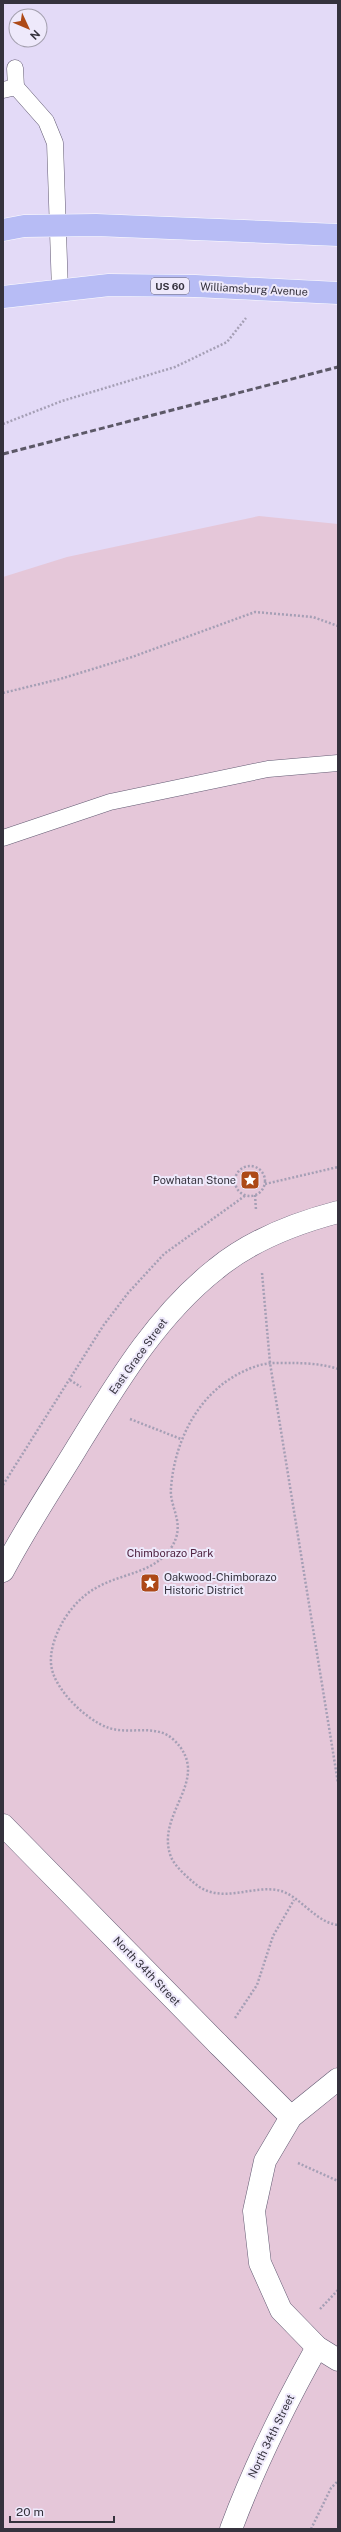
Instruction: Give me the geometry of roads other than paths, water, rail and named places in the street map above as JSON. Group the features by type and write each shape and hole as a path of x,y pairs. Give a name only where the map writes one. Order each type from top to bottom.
{"main road":[{"path":"3,230 96,225 338,235"},
{"name":"Williamsburg Avenue","path":"3,297 109,285 195,286 338,293"}],"street":[{"name":"East Grace Street","path":"3,1571 20,1540 108,1398 171,1310 216,1268 259,1242 308,1219 338,1212"},
{"name":"North 34th Street","path":"3,1825 291,2117"},
{"path":"338,2079 291,2117 265,2161 254,2211 260,2263 281,2310 317,2347 338,2360"},
{"name":"North 34th Street","path":"231,2529 250,2479 277,2418 317,2347"}],"lane":[{"path":"14,68 9,89 46,120 55,143 60,291"},
{"path":"3,838 110,802 268,769 338,763"}],"railway":[{"path":"3,454 338,367"}],"place":[{"name":"Powhatan Stone","path":"250,1180"},
{"name":"Oakwood-Chimborazo Historic District","path":"150,1583"}],"park label":[{"name":"Chimborazo Park","path":"170,1553"}]}
